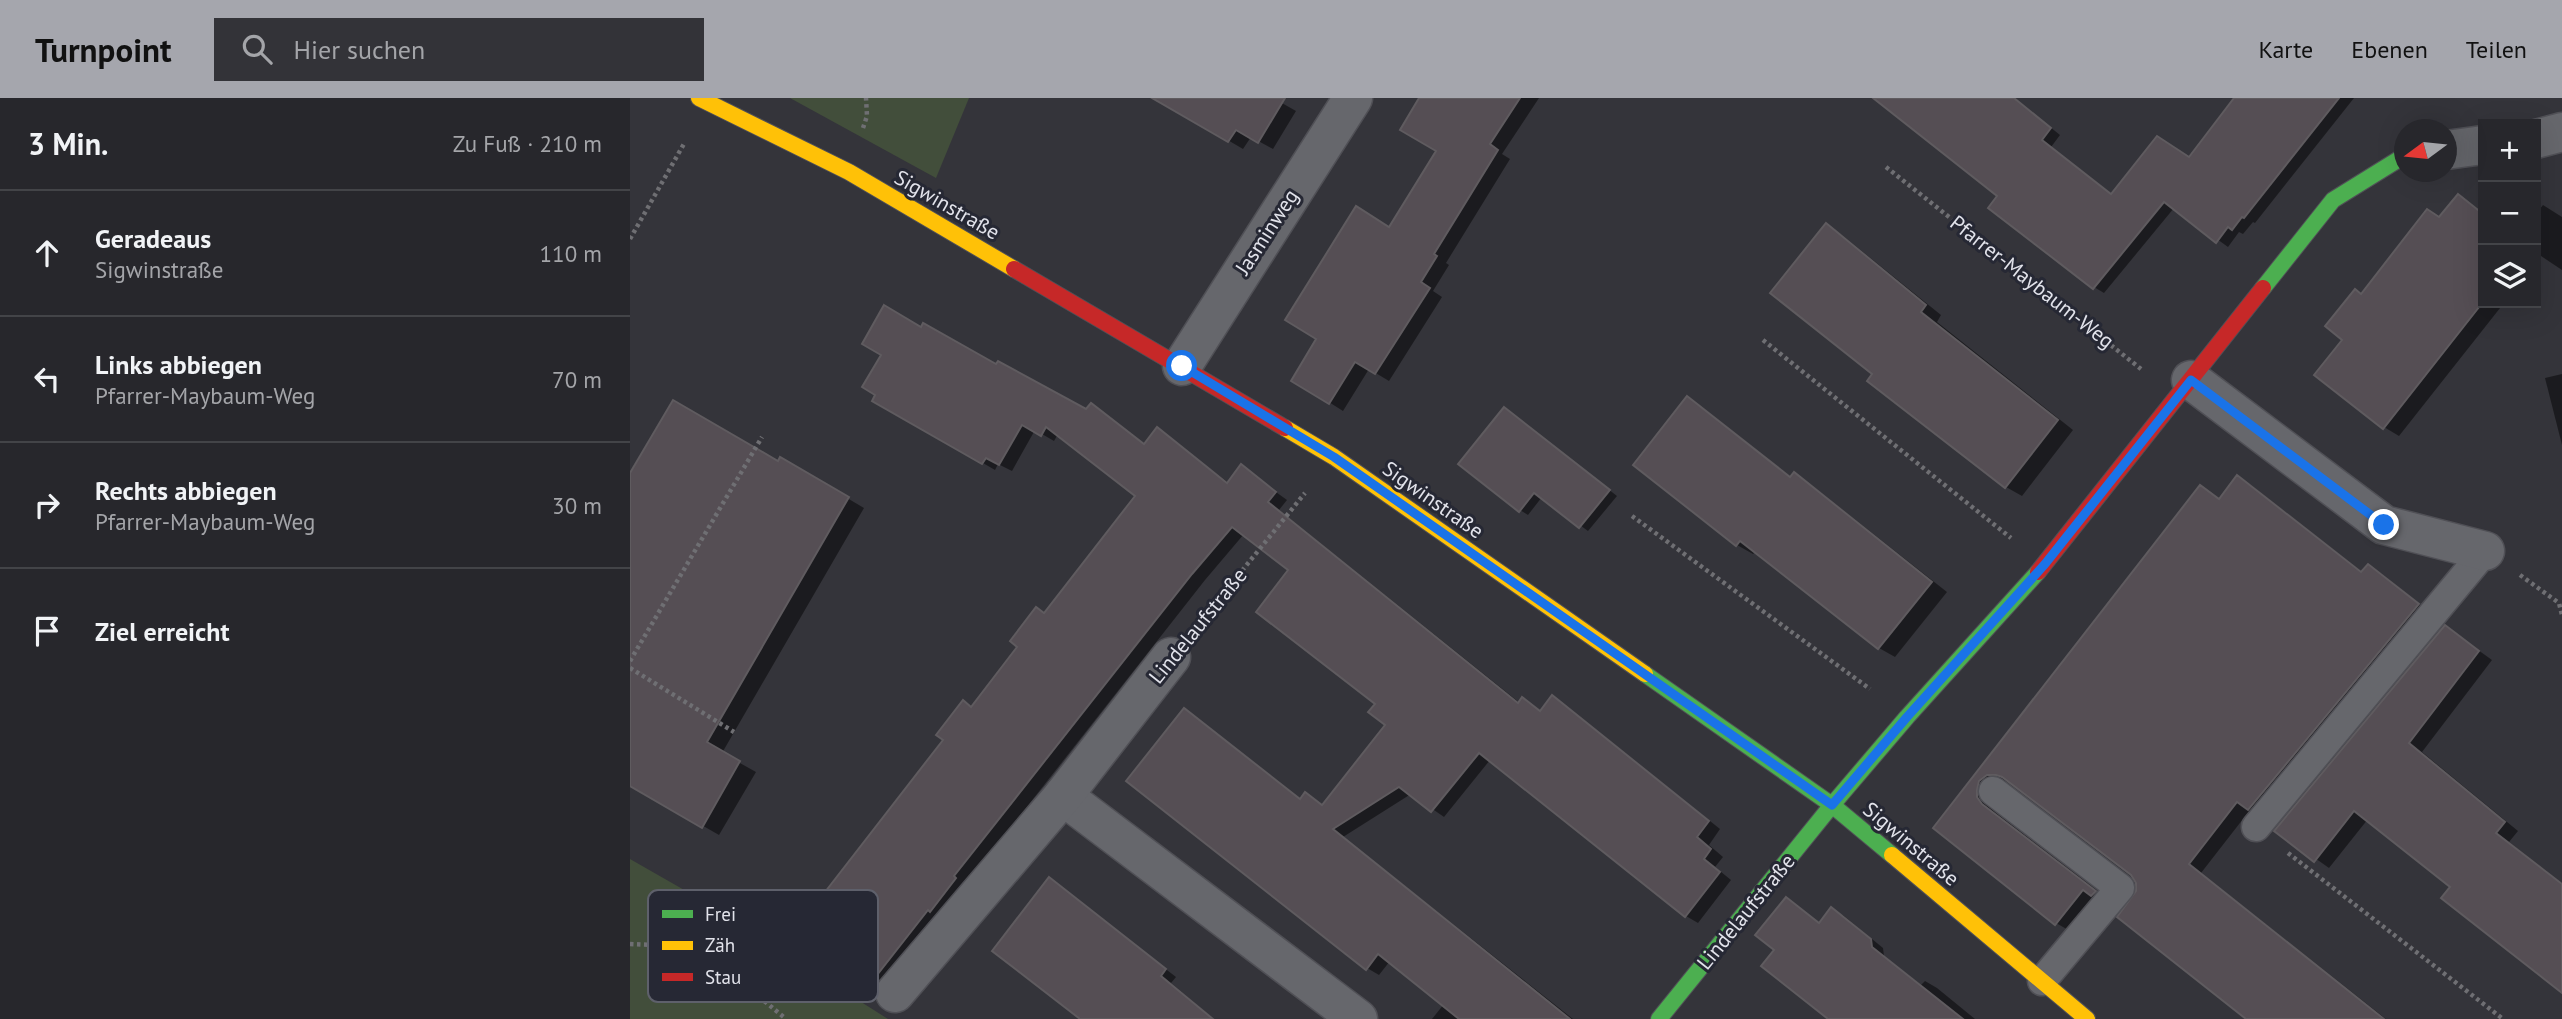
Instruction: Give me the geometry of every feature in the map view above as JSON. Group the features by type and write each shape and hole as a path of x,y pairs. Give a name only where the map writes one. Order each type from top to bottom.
{"street":[{"name":"Jasminweg","path":"1182,366 1353,98"},
{"name":"Sigwinstraße","path":"703,100 849,172 1334,457 1832,805 2087,1019"},
{"path":"2541,137 2562,131"},
{"path":"2457,149 2478,146"},
{"path":"1832,805 2045,564 2333,200 2394,162"},
{"path":"2184,389 2384,525 2486,551"},
{"name":"Lindelaufstraße","path":"895,993 1063,796 1171,657"},
{"path":"1063,796 1358,1019"},
{"name":"Lindelaufstraße","path":"1659,1019 1832,805"}],"lane":[{"path":"2256,827 2486,551"},
{"path":"1993,791 2120,887 2042,981"}],"path":[{"path":"630,239 703,100"},
{"name":"Pfarrer-Maybaum-Weg","path":"1886,167 2184,389"},
{"path":"1762,340 2045,564"},
{"path":"630,661 762,437"},
{"name":"Lindelaufstraße","path":"1171,657 1334,457"},
{"path":"1632,516 1907,717"},
{"path":"2486,551 2559,603 2562,615"},
{"path":"630,668 734,732"},
{"path":"2301,863 2503,1019"},
{"path":"630,944 648,945"},
{"path":"765,1002 786,1019"}],"green space":[{"path":"790,98 969,98 936,178"},
{"path":"630,859 684,890 648,890 648,1002 861,1002 888,1019 630,1019"}],"building":[{"path":"1152,98 1285,98 1258,143 1236,130 1228,142"},
{"path":"1419,98 1520,98 1490,144 1498,150 1434,254 1437,256 1421,282 1430,288 1375,374 1355,362 1329,404 1291,381 1316,339 1285,320 1356,206 1389,227 1436,151 1400,130"},
{"path":"1873,98 2014,98 2051,128 2042,140 2111,194 2157,136 2189,157 2234,98 2339,98 2244,218 2242,217 2232,230 2228,227 2216,243 2164,202 2093,289 1988,208 1997,196"},
{"path":"2458,194 2478,210 2478,308 2383,429 2314,375 2342,340 2325,326 2355,289 2361,294 2427,209 2439,217"},
{"path":"1826,223 1926,305 1921,312 2058,420 2005,488 1867,381 1872,374 1770,293"},
{"path":"884,305 921,327 923,323 996,364 998,361 1086,409 1091,403 1144,444 1157,427 1227,483 1241,464 1276,492 1268,502 1518,703 1522,697 1540,711 1552,695 1709,821 1697,837 1711,849 1704,859 1720,872 1685,917 1479,753 1431,812 1399,787 1333,829 1570,1019 1459,1019 1378,954 1366,970 1126,781 1184,708 1300,799 1305,792 1322,805 1385,725 1368,712 1375,704 1256,612 1288,570 1232,527 954,876 956,878 930,912 928,910 878,974 878,890 827,890 943,740 936,735 963,700 971,707 1017,647 1010,641 1036,607 1044,613 1135,496 1046,427 1041,436 1022,425 999,465 986,458 982,464 872,401 875,395 862,387 881,355 862,344"},
{"path":"1687,396 1790,477 1794,472 1932,582 1878,649 1740,541 1736,546 1633,465"},
{"path":"673,400 778,461 780,457 849,497 707,742 740,761 702,828 630,786 630,473"},
{"path":"1504,407 1610,490 1579,528 1534,493 1519,512 1458,464"},
{"path":"2237,475 2361,572 2368,564 2419,604 2248,810 2237,802 2189,864 2384,1019 2246,1019 2117,917 2136,891 2136,883 2131,875 2002,777 1987,775 1979,781 1977,797 1982,804 2096,891 2091,896 2083,890 2055,925 1933,828 2200,485 2219,499"},
{"path":"2445,625 2479,651 2409,743 2505,822 2496,833 2562,884 2562,993 2441,898 2450,887 2354,811 2314,862 2274,831"},
{"path":"1049,877 1166,969 1161,976 1213,1019 1080,1019 992,951"},
{"path":"1786,897 1819,923 1831,907 1871,939 1872,947 1963,1019 1828,1019 1761,966 1774,950 1755,935"}],"traffic: fast":[{"path":"2263,288 2333,200 2394,162"},
{"path":"1659,1019 1832,805 2038,572"},
{"path":"1645,674 1832,805 1892,855"}],"traffic: slow":[{"path":"699,98 849,172 1014,269"},
{"path":"1285,428 1334,457 1645,674"},
{"path":"1892,855 2087,1019"}],"traffic: jam":[{"path":"1014,269 1285,428"},
{"path":"2038,572 2263,288"}],"route":[{"path":"1182,366 1334,457 1832,805 2045,564 2191,380 2384,525"}]}
